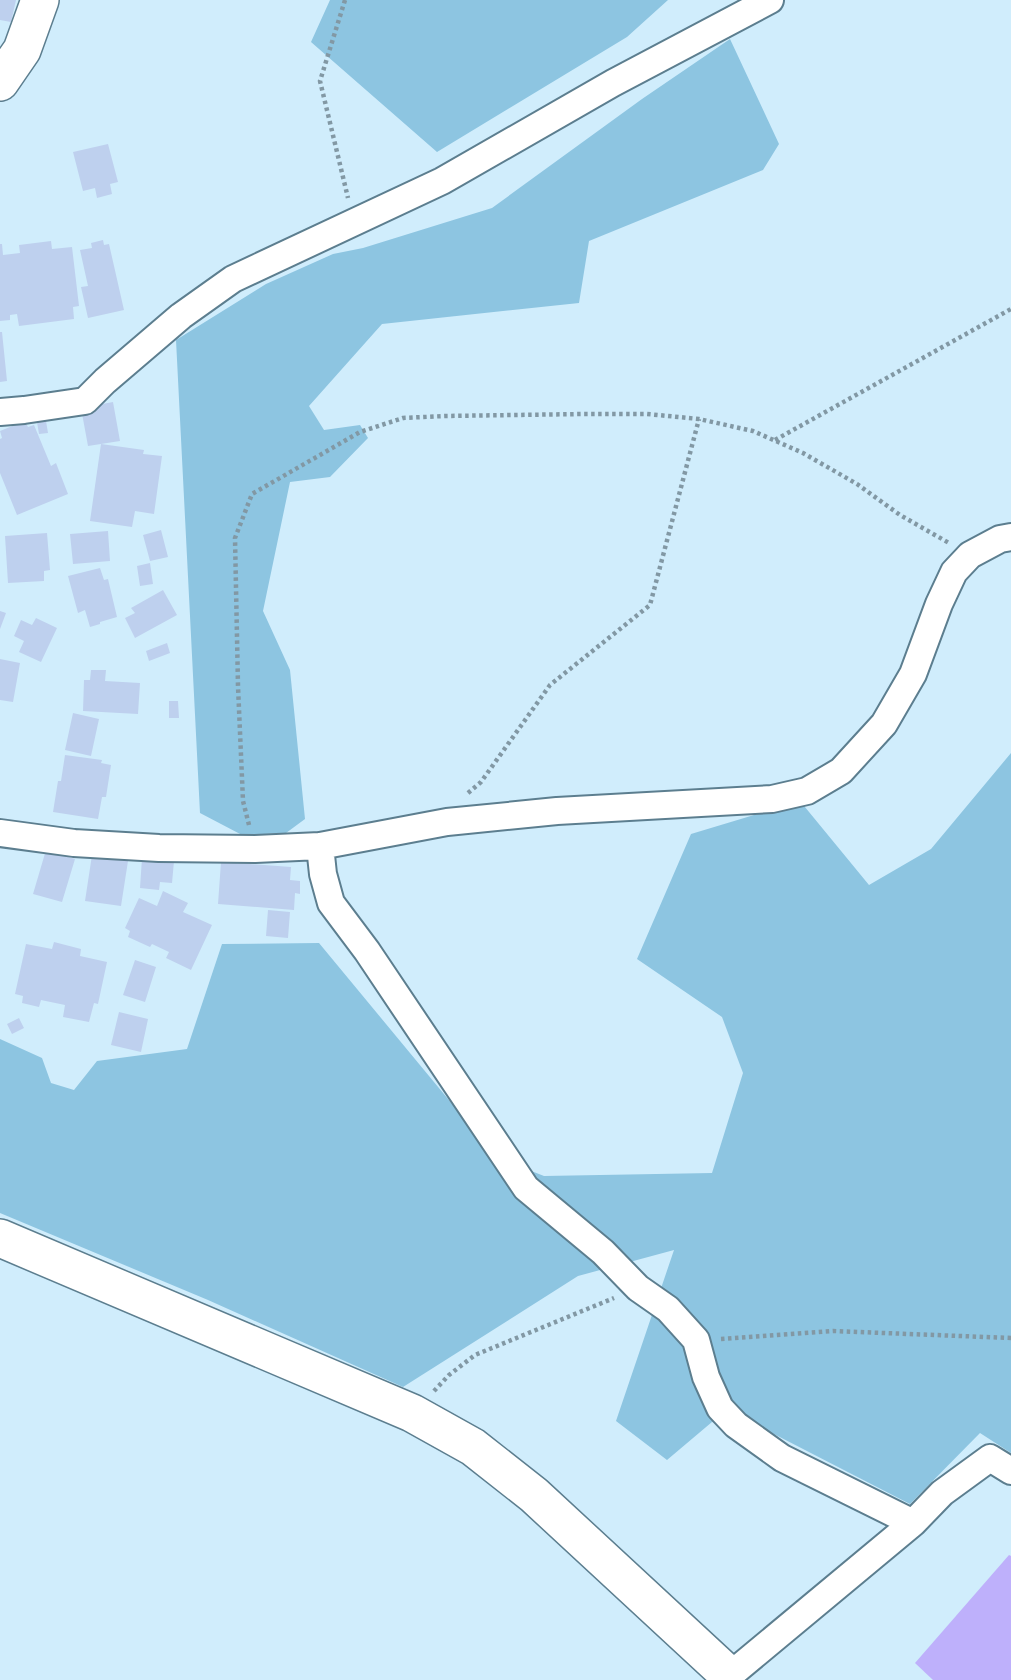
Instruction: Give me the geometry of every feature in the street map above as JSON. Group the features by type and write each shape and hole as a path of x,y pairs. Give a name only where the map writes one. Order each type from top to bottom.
{"street":[{"path":"0,82 22,50 40,0"},
{"path":"0,412 85,401 181,316 233,279 442,181 613,83 770,0"},
{"path":"0,833 74,843 183,849 320,846 447,822 556,811 772,799 807,791 841,771 884,724 913,674 954,572 970,555 1000,539 1011,537"},
{"path":"320,846 323,874 331,903 368,951 526,1188 603,1252 638,1288 668,1309 696,1340 706,1377 720,1408 736,1425 782,1458 913,1523"},
{"path":"0,1238 412,1413 473,1447 534,1495 728,1675 913,1523 942,1493 990,1458 1011,1471"}],"path":[{"path":"345,0 320,81 354,223"},
{"path":"775,440 1011,309"},
{"path":"255,849 243,801 235,538 252,494 360,432 403,418 647,414 699,419 753,431 803,453 900,515 970,555"},
{"path":"463,797 481,782 550,685 650,605 699,419"},
{"path":"412,1413 449,1376 475,1355 638,1288"},
{"path":"696,1340 833,1331 1011,1338"}],"shaded area":[{"path":"330,0 668,0 627,37 437,152 311,42"},
{"path":"730,39 779,144 763,170 589,241 579,303 382,324 309,406 324,430 360,425 368,438 330,477 290,482 263,611 290,670 305,819 286,833 242,835 200,813 176,340 266,284 333,254 363,248 492,208"},
{"path":"1011,753 1011,1453 980,1433 910,1504 770,1432 712,1422 667,1460 616,1421 674,1250 578,1276 403,1387 208,1300 0,1213 0,1039 42,1058 51,1083 74,1090 97,1061 187,1049 222,944 319,943 496,1157 544,1176 712,1173 743,1073 722,1017 637,959 691,834 800,801 869,885 931,849"},
{"path":"1009,1555 1011,1680 933,1680 915,1663"}],"building":[{"path":"0,0 16,0 11,22 0,20"},
{"path":"108,144 118,182 110,184 112,194 97,198 95,188 83,191 73,152"},
{"path":"103,240 104,245 109,244 124,310 88,318 81,287 88,286 80,250 92,248 91,243"},
{"path":"51,241 52,249 72,247 79,306 73,307 74,319 19,326 17,314 10,315 10,320 0,321 0,244 3,255 20,253 19,245"},
{"path":"0,332 7,381 0,382"},
{"path":"113,402 120,441 88,446 81,408"},
{"path":"45,415 48,433 39,434 36,416"},
{"path":"25,421 28,427 34,425 51,466 56,463 68,494 17,515 0,473 0,431"},
{"path":"101,444 144,450 143,454 162,456 154,514 135,511 132,527 90,521"},
{"path":"161,530 168,557 150,561 143,535"},
{"path":"108,531 110,561 73,564 70,534"},
{"path":"47,533 50,570 44,571 44,581 8,583 5,536"},
{"path":"150,563 153,584 140,586 137,566"},
{"path":"100,568 104,580 108,579 117,617 90,627 85,610 78,613 68,576"},
{"path":"163,590 177,615 135,638 125,618 135,613 131,608"},
{"path":"0,611 6,613 0,629"},
{"path":"36,618 57,628 41,662 19,652 24,641 14,636 21,620 32,625"},
{"path":"167,643 170,653 149,661 146,651"},
{"path":"0,659 20,663 13,702 0,700"},
{"path":"91,670 106,670 105,681 140,683 138,714 83,711 84,680 90,680"},
{"path":"169,701 178,701 179,718 169,718"},
{"path":"73,713 99,719 91,756 65,750"},
{"path":"65,755 102,760 101,763 111,765 106,797 102,797 98,819 53,812"},
{"path":"46,850 75,859 62,902 33,894"},
{"path":"92,855 128,861 121,906 85,901"},
{"path":"142,858 174,861 172,883 160,882 159,890 140,888"},
{"path":"221,862 291,867 290,880 300,881 300,894 295,893 294,910 218,904"},
{"path":"163,891 188,903 183,912 212,925 191,970 166,958 169,952 128,937 130,931 125,928 139,898 157,906"},
{"path":"268,910 290,912 288,938 266,936"},
{"path":"54,942 81,949 80,956 107,962 98,1004 94,1003 89,1022 63,1017 65,1005 41,1000 39,1007 22,1003 23,996 15,994 26,944 52,949"},
{"path":"135,960 156,967 145,1002 123,995"},
{"path":"119,1012 148,1019 141,1052 111,1045"},
{"path":"19,1018 24,1028 12,1034 7,1024"}]}
